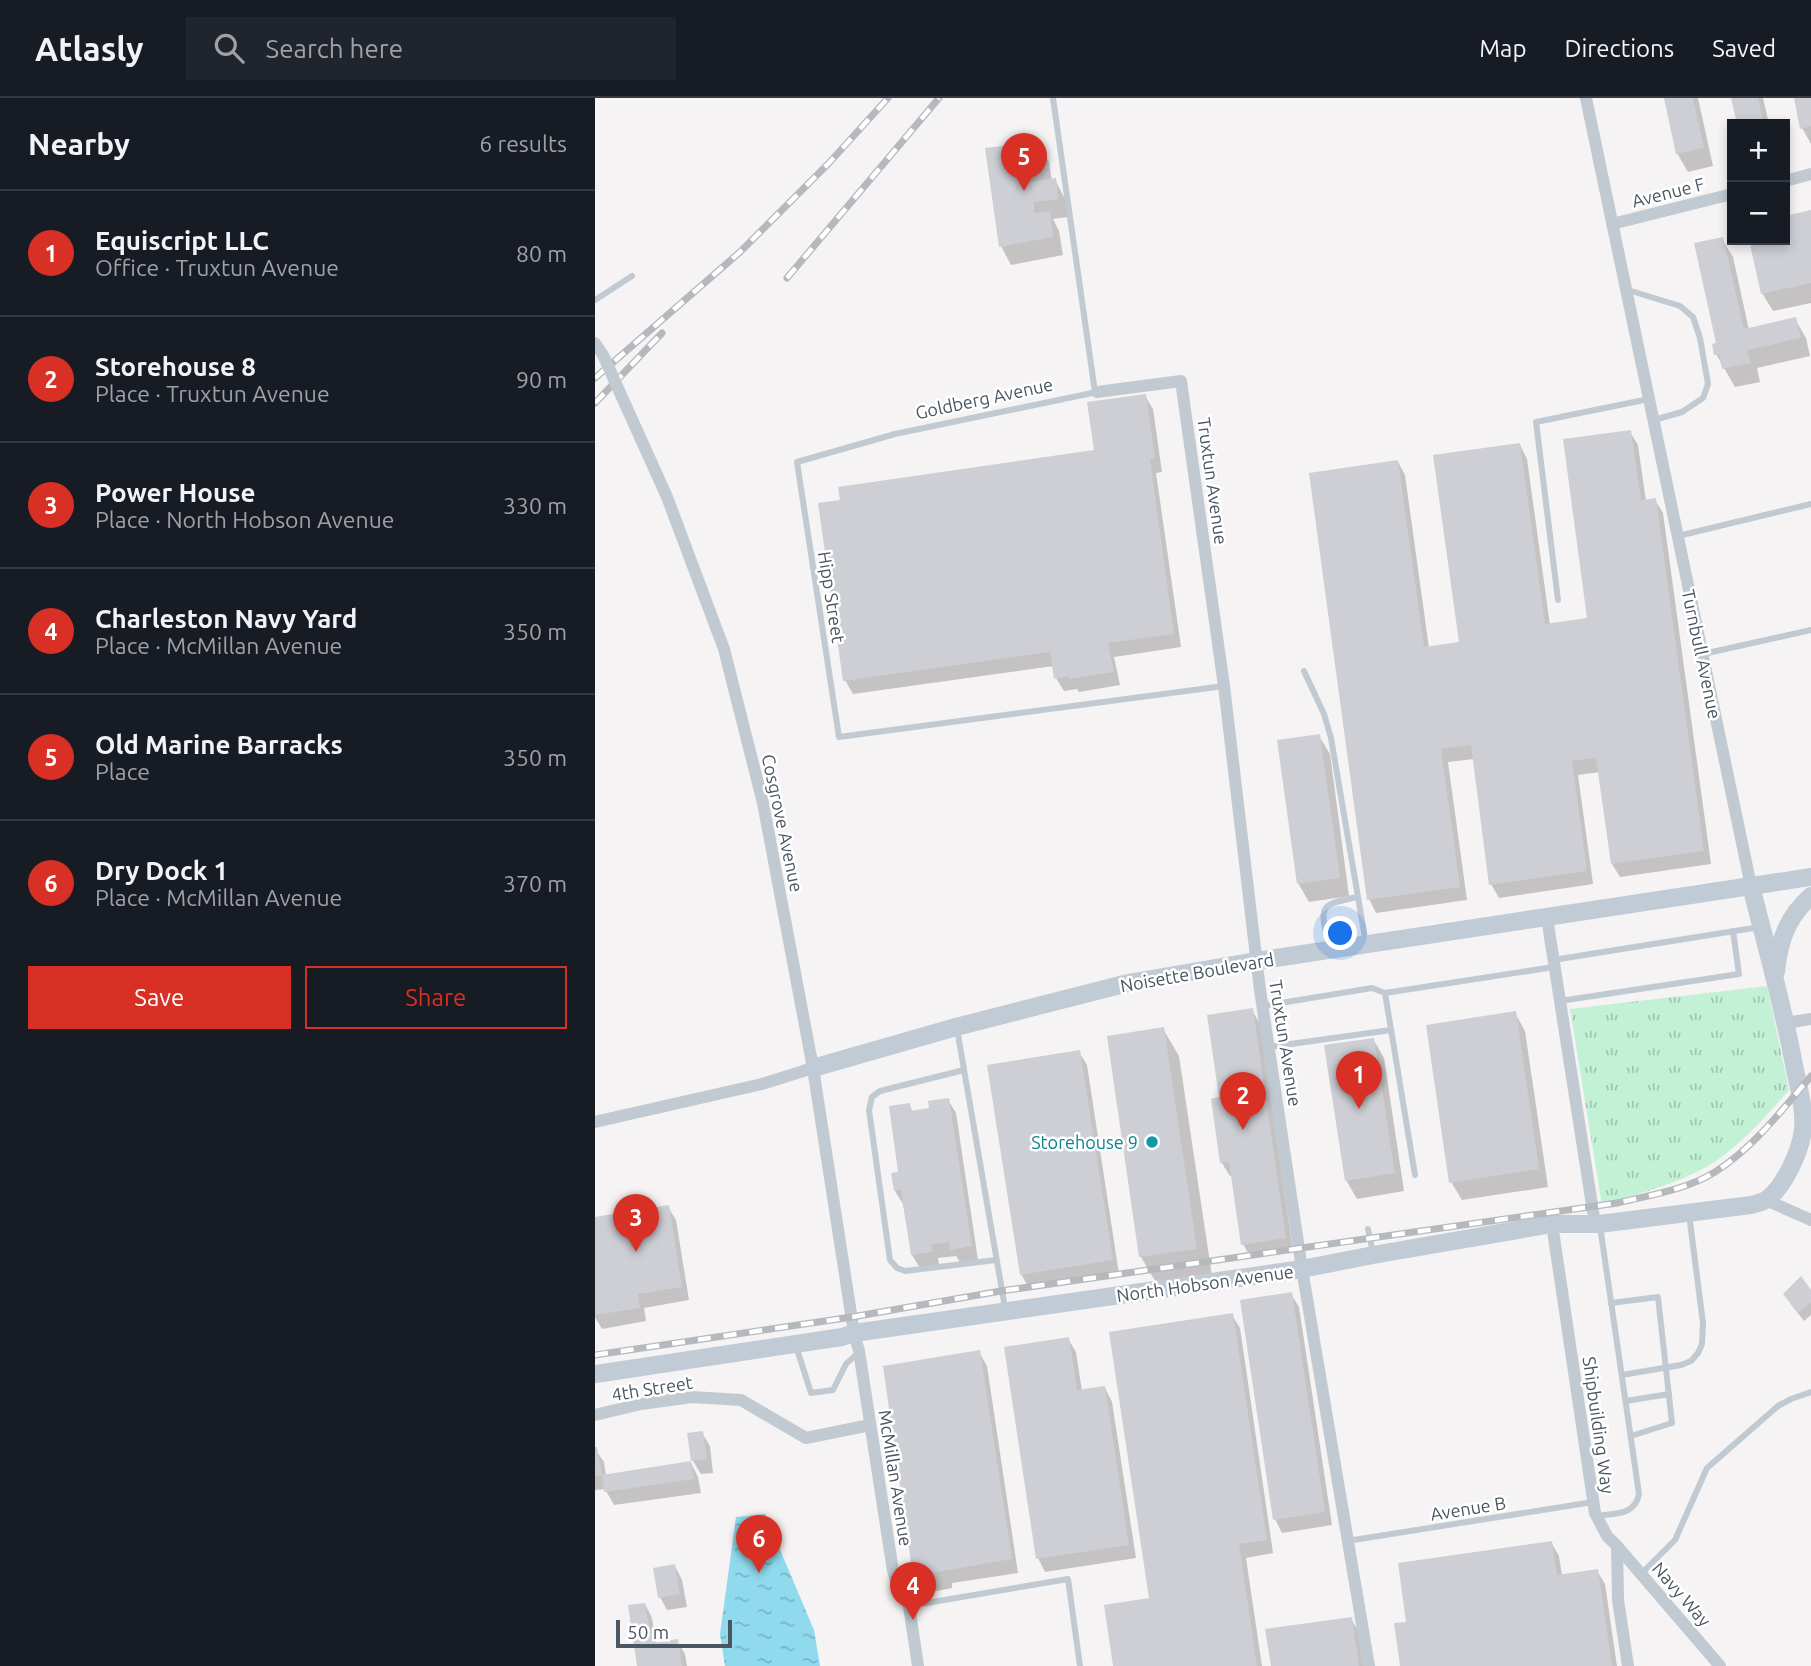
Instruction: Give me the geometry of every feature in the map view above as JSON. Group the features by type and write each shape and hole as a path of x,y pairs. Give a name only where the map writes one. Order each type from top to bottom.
{"street":[{"name":"Turnbull Avenue","path":"1586,98 1751,886 1786,1023 1801,1104 1803,1128 1798,1149 1779,1187 1766,1200"},
{"path":"1790,180 1811,174"},
{"name":"Avenue F","path":"1612,224 1727,195"},
{"name":"Cosgrove Avenue","path":"595,344 603,355 667,497 724,649 762,803 813,1068 854,1334"},
{"name":"Goldberg Avenue","path":"1096,392 1181,381"},
{"name":"Truxtun Avenue","path":"1181,381 1224,686 1262,1006 1302,1269 1369,1666"},
{"name":"Noisette Boulevard","path":"595,1122 762,1084 956,1027 1128,983 1256,961 1811,877"},
{"path":"1775,979 1777,959 1786,927 1795,911 1811,896"},
{"path":"1547,918 1597,1224"},
{"path":"1786,1023 1811,1019"},
{"path":"1766,1200 1811,1220"},
{"name":"North Hobson Avenue","path":"595,1374 1302,1269 1552,1224 1597,1224 1751,1205 1766,1200"},
{"name":"Shipbuilding Way","path":"1552,1224 1593,1502 1596,1516 1607,1536 1617,1546"},
{"name":"McMillan Avenue","path":"854,1334 859,1351 893,1571 909,1606 918,1666"},
{"name":"4th Street","path":"595,1415 641,1404 692,1397 741,1400 806,1438 870,1425"},
{"path":"1617,1546 1618,1600 1628,1666"},
{"name":"Navy Way","path":"1617,1546 1720,1666"}],"lane":[{"path":"1053,98 1096,392"},
{"path":"595,300 632,276"},
{"path":"1626,290 1680,306 1693,317 1700,338 1708,384 1703,398 1682,412 1653,421"},
{"name":"Goldberg Avenue","path":"797,462 895,434 1096,392"},
{"path":"1558,600 1536,422 1649,399"},
{"name":"Hipp Street","path":"797,462 839,737 1224,686"},
{"path":"1678,537 1811,504"},
{"path":"1702,654 1811,630"},
{"path":"1304,671 1320,704 1331,738 1366,945"},
{"path":"1329,950 1323,914 1326,906 1332,901 1358,897"},
{"path":"1262,1006 1372,988 1385,993 1762,927"},
{"path":"1560,1001 1739,974 1733,931"},
{"path":"1385,993 1415,1174"},
{"path":"956,1027 1005,1312"},
{"path":"1269,1047 1391,1030"},
{"path":"964,1070 880,1091 872,1097 869,1110 890,1260 897,1268 905,1271 996,1260"},
{"path":"1622,1375 1691,1361 1697,1353 1703,1334 1689,1213"},
{"path":"1596,1516 1632,1508 1637,1503 1638,1486 1597,1224"},
{"path":"1368,1229 1373,1255"},
{"path":"1611,1303 1658,1297 1672,1423 1631,1436"},
{"path":"795,1344 811,1393 834,1390 846,1364 859,1351"},
{"path":"1641,1574 1675,1540 1707,1468 1778,1406 1811,1392"},
{"path":"1626,1401 1669,1394"},
{"name":"Avenue B","path":"1347,1541 1593,1502"},
{"path":"909,1606 1068,1579 1080,1666"}],"green space":[{"path":"1767,986 1789,1090 1741,1141 1709,1165 1664,1185 1602,1205 1570,1009"}],"water":[{"path":"765,1514 814,1630 820,1666 725,1666 720,1634 736,1517"}],"building":[{"path":"1664,98 1693,98 1704,148 1676,154"},
{"path":"1731,98 1758,98 1763,119 1736,119"},
{"path":"1794,98 1811,98 1811,126 1800,129"},
{"path":"1039,142 1043,169 1028,171 1030,182 1056,178 1058,199 1034,202 1034,213 1050,211 1053,237 999,247 985,148"},
{"path":"1811,210 1811,283 1761,294 1750,245 1790,245 1790,215"},
{"path":"1723,237 1744,329 1796,317 1801,338 1747,350 1751,363 1722,369 1719,354 1714,355 1712,344 1716,343 1694,243"},
{"path":"1146,394 1155,458 1150,459 1174,634 1108,643 1114,672 1069,679 1069,676 1054,679 1050,652 843,681 818,503 840,500 838,487 1094,450 1087,402"},
{"path":"1631,430 1641,500 1656,498 1704,851 1611,864 1596,758 1572,761 1587,871 1489,885 1471,745 1441,749 1460,887 1367,900 1309,473 1398,460 1424,647 1459,642 1433,455 1520,443 1545,624 1587,618 1563,439"},
{"path":"1320,734 1340,878 1297,884 1277,740"},
{"path":"1253,1008 1286,1238 1241,1245 1229,1162 1220,1163 1211,1099 1219,1097 1207,1015"},
{"path":"1516,1011 1539,1169 1449,1183 1426,1025"},
{"name":"Storehouse 9","path":"1164,1027 1197,1249 1139,1257 1107,1036"},
{"path":"1374,1038 1395,1173 1345,1181 1324,1045"},
{"path":"1080,1050 1113,1260 1020,1275 987,1065"},
{"path":"949,1098 972,1246 950,1250 949,1242 931,1245 932,1252 911,1255 901,1190 894,1191 891,1173 898,1172 889,1106 910,1103 911,1111 929,1108 928,1101"},
{"path":"669,1205 682,1287 638,1294 640,1308 595,1315 595,1217"},
{"path":"1801,1276 1811,1290 1811,1303 1798,1313 1783,1294"},
{"path":"1292,1292 1325,1512 1273,1520 1240,1300"},
{"path":"1233,1313 1267,1540 1239,1544 1257,1666 1113,1666 1104,1605 1149,1598 1109,1332"},
{"path":"1069,1337 1077,1390 1105,1386 1129,1545 1036,1559 1004,1347"},
{"path":"980,1350 1012,1559 913,1576 883,1366"},
{"path":"703,1431 707,1459 691,1461 687,1433"},
{"path":"595,1447 602,1475 595,1476"},
{"path":"691,1461 694,1479 604,1492 602,1475"},
{"path":"1552,1541 1557,1575 1598,1569 1612,1666 1400,1666 1394,1623 1406,1622 1398,1563"},
{"path":"675,1564 680,1594 658,1598 653,1568"},
{"path":"645,1603 652,1643 678,1639 682,1666 637,1666 628,1605"},
{"path":"1352,1617 1359,1666 1271,1666 1265,1629"}],"railway":[{"path":"595,378 740,252 829,163 888,98"},
{"path":"787,278 939,98"},
{"path":"595,403 662,333"},
{"path":"595,1355 852,1317 1001,1291 1617,1203 1680,1188 1715,1172 1767,1127 1811,1076"}],"place":[{"name":"Old Marine Barracks","path":"1024,191"},
{"name":"Equiscript LLC","path":"1359,1109"},
{"name":"Storehouse 8","path":"1243,1130"},
{"name":"Storehouse 9","path":"1152,1142"},
{"name":"Power House","path":"636,1252"},
{"name":"Dry Dock 1","path":"759,1573"},
{"name":"Charleston Navy Yard","path":"913,1620"}]}
